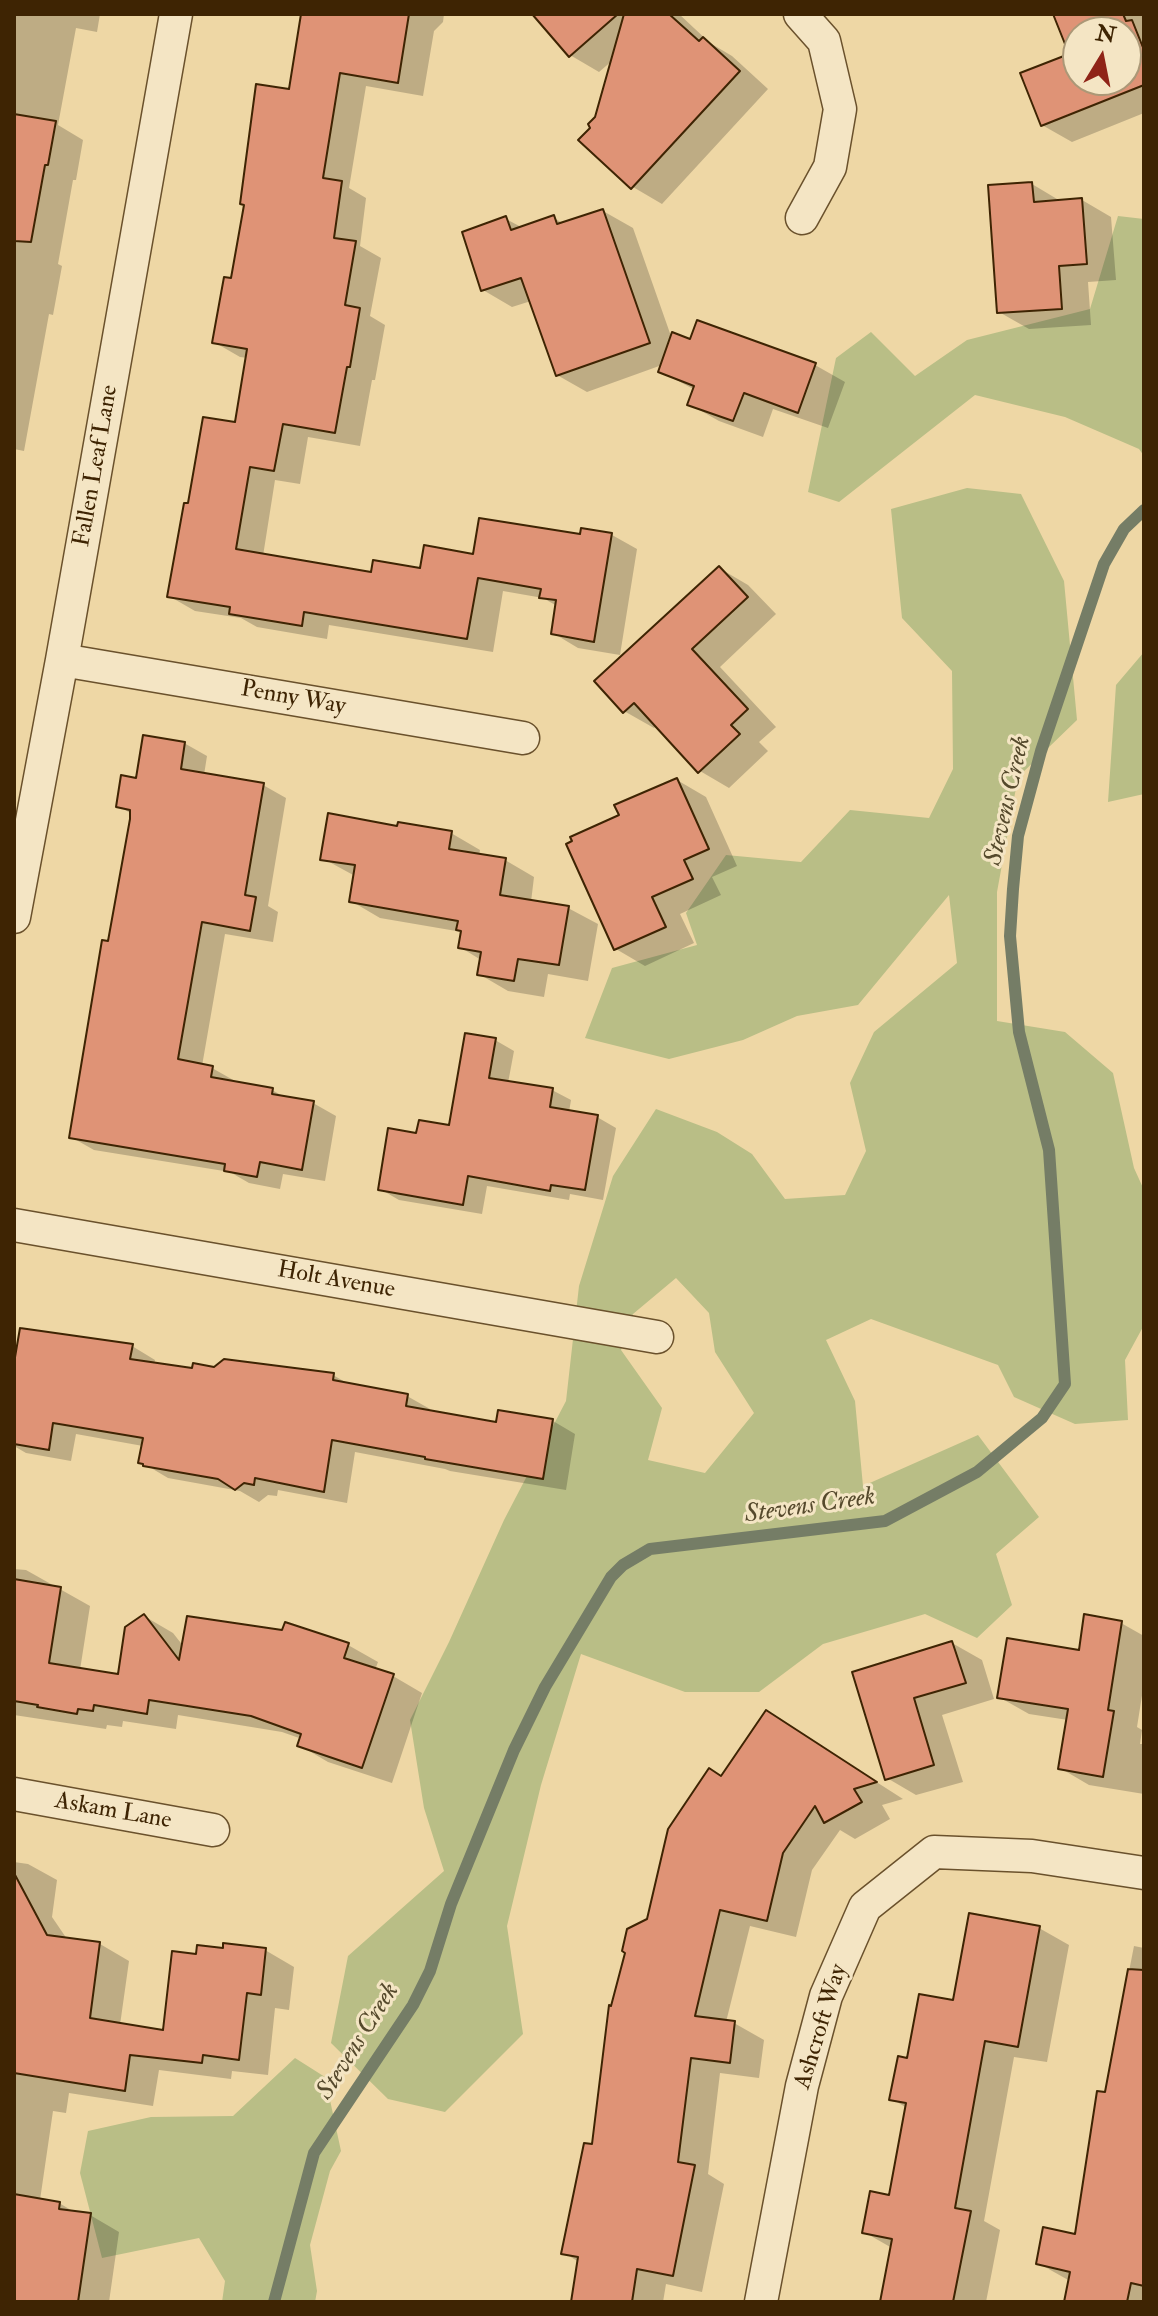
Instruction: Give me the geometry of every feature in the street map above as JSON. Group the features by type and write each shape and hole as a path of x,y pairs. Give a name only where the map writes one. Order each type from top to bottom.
{"street":[{"name":"Fallen Leaf Lane","path":"14,917 176,14"},
{"path":"800,14 824,41 840,109 830,167 802,218"},
{"name":"Penny Way","path":"62,660 523,738"},
{"name":"Holt Avenue","path":"14,1225 657,1337"},
{"name":"Askam Lane","path":"14,1794 213,1830"},
{"name":"Ashcroft Way","path":"761,2302 802,2086 826,1996 865,1907 934,1852 1032,1856 1144,1873"}],"green space":[{"path":"1118,216 1144,219 1144,456 1139,449 1065,417 975,395 839,502 808,492 836,358 871,332 915,376 967,340 1090,309"},
{"path":"967,488 1021,494 1064,581 1077,720 1018,777 997,892 997,1021 1065,1032 1113,1073 1134,1168 1144,1190 1144,1325 1125,1360 1128,1420 1075,1424 1014,1397 998,1365 871,1319 826,1340 855,1401 863,1486 978,1435 1039,1517 996,1554 1012,1605 977,1638 925,1614 823,1644 759,1692 685,1692 581,1654 541,1785 507,1926 523,2034 445,2112 388,2099 331,2043 348,1956 444,1871 424,1808 410,1720 504,1520 566,1401 579,1286 613,1176 656,1109 717,1132 752,1154 785,1199 845,1195 866,1151 850,1083 874,1032 957,963 949,895 858,1005 797,1016 743,1040 669,1059 585,1038 612,968 697,945 686,913 726,855 801,862 850,810 929,818 953,769 952,671 902,618 891,509","holes":["676,1278 709,1313 715,1352 754,1413 705,1473 648,1460 662,1408 621,1350 633,1314"]},
{"path":"1144,652 1144,794 1108,802 1116,685"},
{"path":"295,2058 325,2077 341,2151 330,2171 310,2245 317,2291 315,2302 222,2302 225,2281 199,2238 102,2258 80,2173 88,2131 151,2117 233,2116"}],"building":[{"path":"301,14 409,14 398,83 340,73 323,178 342,181 334,238 356,241 345,305 360,308 335,433 283,424 274,471 250,467 236,549 371,572 373,560 420,568 424,545 473,554 479,518 580,534 581,528 612,533 594,642 551,634 556,600 539,598 541,589 478,578 467,639 304,612 302,626 229,614 230,607 167,597 203,417 235,422 247,349 212,343 224,277 231,278 244,205 240,204 256,84 289,89"},
{"path":"532,14 618,14 569,57"},
{"path":"624,14 669,14 699,41 703,37 740,71 631,189 578,140 590,128 588,124 595,117"},
{"path":"1053,14 1123,14 1062,16 1062,36"},
{"path":"1142,45 1144,50 1142,86"},
{"path":"1062,57 1062,96 1116,96 1041,126 1020,73"},
{"path":"14,114 56,121 31,242 14,241"},
{"path":"1032,182 1034,202 1082,198 1087,264 1059,266 1062,309 997,313 988,185"},
{"path":"603,209 650,343 556,376 521,278 481,291 462,232 506,216 511,230 554,215 557,224"},
{"path":"697,320 816,363 798,413 744,393 733,421 687,405 694,386 658,372 672,332 690,339"},
{"path":"719,566 748,597 692,649 748,709 731,725 740,734 698,773 634,703 623,713 594,681"},
{"path":"143,735 185,742 181,769 264,783 245,895 256,897 250,931 202,922 178,1059 213,1066 211,1077 273,1088 272,1094 314,1101 302,1170 260,1162 257,1177 224,1171 225,1164 69,1138 102,940 108,941 130,819 130,810 116,807 121,775 136,778"},
{"path":"677,778 709,849 684,860 693,879 652,897 666,927 614,950 566,844 572,841 570,837 619,815 614,805"},
{"path":"328,813 397,826 398,822 452,831 449,849 506,858 500,895 569,906 559,965 518,959 514,981 477,975 481,952 458,948 461,931 456,930 458,921 349,902 355,865 320,860"},
{"path":"465,1033 496,1038 489,1078 553,1088 550,1107 598,1115 585,1190 551,1185 550,1191 468,1176 463,1205 378,1190 388,1128 416,1133 419,1120 449,1125"},
{"path":"20,1328 133,1344 130,1359 192,1368 193,1363 214,1367 224,1359 334,1373 333,1380 408,1394 406,1406 496,1422 498,1410 553,1419 543,1479 332,1440 324,1492 255,1478 254,1485 244,1483 235,1490 218,1479 143,1466 138,1463 143,1438 53,1423 49,1450 14,1444 14,1363"},
{"path":"14,1579 61,1587 49,1663 118,1674 125,1627 144,1614 179,1660 187,1616 282,1630 285,1622 349,1643 344,1658 394,1674 362,1768 297,1746 301,1734 251,1716 149,1700 147,1714 94,1705 93,1711 78,1709 77,1714 14,1701"},
{"path":"1084,1614 1122,1621 1108,1710 1114,1711 1103,1777 1058,1769 1068,1709 997,1698 1007,1638 1079,1650"},
{"path":"952,1641 966,1683 914,1698 934,1765 885,1780 852,1672"},
{"path":"766,1710 877,1782 854,1789 862,1802 824,1823 815,1806 783,1853 767,1921 720,1910 695,2016 735,2021 730,2063 691,2058 678,2162 695,2165 673,2276 637,2269 632,2302 571,2302 578,2257 561,2254 584,2143 592,2144 609,2005 625,1953 622,1951 627,1929 647,1919 668,1829 709,1768 721,1776"},
{"path":"14,1873 47,1935 100,1942 90,2018 163,2030 172,1951 196,1954 197,1945 223,1948 223,1943 266,1948 261,1995 247,1993 239,2060 203,2055 202,2063 130,2055 125,2091 14,2073"},
{"path":"969,1913 1040,1926 1018,2047 985,2041 955,2208 971,2211 953,2302 880,2302 892,2239 862,2233 870,2191 889,2195 906,2103 889,2100 898,2056 907,2058 919,1994 953,2000"},
{"path":"1128,1969 1144,1970 1144,2286 1131,2283 1127,2302 1064,2302 1070,2272 1036,2264 1043,2227 1075,2234 1097,2091 1105,2092"},
{"path":"14,2194 60,2202 59,2209 91,2213 78,2302 14,2302"}],"waterway":[{"name":"Stevens Creek","path":"274,2302 314,2153 413,2005 430,1971 451,1904 514,1750 545,1687 611,1577 623,1565 650,1549 885,1521 977,1472 1042,1418 1065,1384 1049,1150 1019,1032 1010,936 1013,889 1018,836 1041,751 1104,564 1124,529 1144,510"}]}
